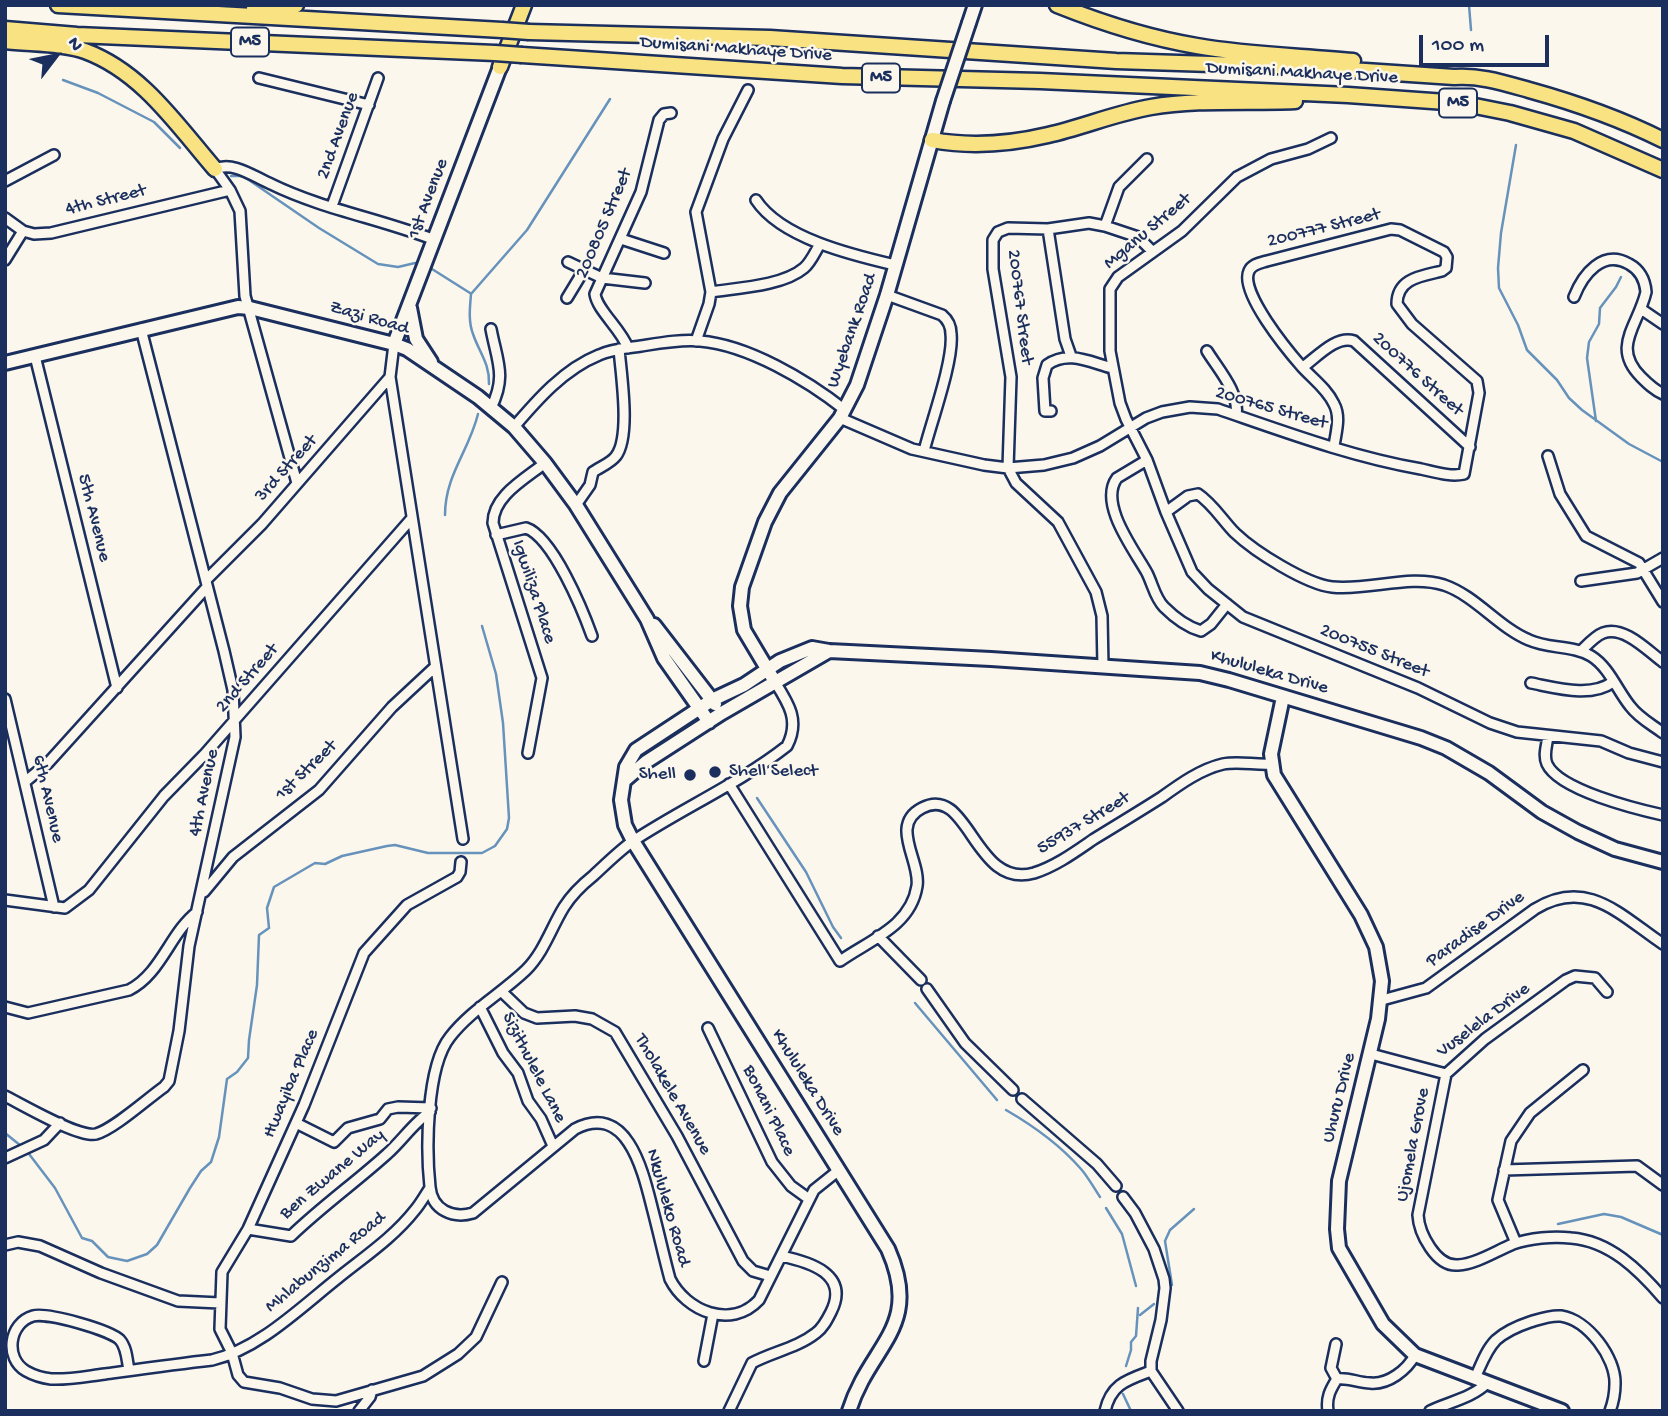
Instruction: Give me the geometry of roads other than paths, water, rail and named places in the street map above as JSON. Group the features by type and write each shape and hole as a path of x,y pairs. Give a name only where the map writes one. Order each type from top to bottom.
{"main road":[{"name":"M5","path":"58,5 179,13"},
{"path":"179,13 296,5"},
{"path":"497,60 524,5"},
{"path":"1057,5 1146,35 1196,46 1247,53 1418,66 1469,76"},
{"name":"Dumisani Makhaye Drive","path":"179,13 529,32 770,38 1129,61 1469,76 1497,80 1590,108 1663,140"},
{"name":"Dumisani Makhaye Drive","path":"5,29 497,60 522,55 842,76 1040,81 1402,98 1460,103 1548,123 1594,139 1663,170"},
{"path":"5,41 83,50 121,69 149,92 215,169"},
{"path":"932,140 972,144 1016,141 1050,135 1141,109 1182,104 1402,98"}],"street":[{"name":"Wyebank Road","path":"775,682 744,630 740,606 742,587 765,522 780,493 842,414 857,385 975,5"},
{"name":"1st Avenue","path":"394,344 435,240 497,60"},
{"path":"258,78 369,106"},
{"name":"2nd Avenue","path":"331,206 378,78"},
{"path":"696,341 711,292 696,212 723,139 748,90"},
{"name":"200805 Street","path":"623,349 621,332 596,300 595,294 641,192 659,120 664,114 671,113"},
{"name":"Mganu Street","path":"1147,460 1129,427 1112,368 1108,320 1112,284 1152,251 1182,231 1237,177 1271,159 1307,149 1331,138"},
{"path":"5,181 54,155"},
{"path":"1105,226 1119,187 1147,159"},
{"path":"297,483 246,296 242,221 230,190 215,169 221,166 244,170 294,195 435,240"},
{"name":"4th Street","path":"23,230 34,234 51,233 230,190"},
{"path":"756,200 774,217 820,244 895,265"},
{"path":"5,218 23,230 5,260"},
{"name":"200767 Street","path":"1008,468 1011,377 993,269 993,240 998,232 1008,228 1048,229 1089,223 1138,237 1152,251"},
{"path":"1048,229 1065,339 1071,356"},
{"name":"200777 Street","path":"1334,446 1338,422 1334,403 1271,327 1249,289 1247,280 1253,265 1391,229 1400,230 1444,252 1447,257 1446,268 1442,271 1408,281 1400,289 1397,304 1412,324 1477,381 1479,393 1470,447"},
{"path":"621,239 664,253"},
{"path":"711,292 756,286 795,274 808,264 820,244"},
{"path":"1574,297 1585,274 1605,260 1615,258 1634,267 1645,283 1646,292 1627,344 1626,355 1631,367 1663,394"},
{"path":"568,262 602,278 646,283"},
{"path":"567,298 584,270"},
{"path":"887,295 942,315 947,319 951,331 949,356 924,451"},
{"path":"409,304 416,338 433,365"},
{"name":"Zazi Road","path":"5,363 219,310 250,308 394,344 433,365 491,408 545,463 576,505 647,619 664,658 709,722"},
{"path":"1641,309 1663,324"},
{"name":"4th Avenue","path":"5,1096 60,1124 89,1134 99,1132 169,1081 179,1031 189,946 235,737 233,690 141,329"},
{"path":"491,329 501,379 491,408"},
{"name":"200776 Street","path":"1303,368 1339,340 1354,341 1470,447"},
{"name":"200765 Street","path":"513,428 543,395 596,356 623,349 696,341 719,344 785,370 809,383 842,414 894,443 984,465 1008,468 1044,465 1073,458 1162,412 1190,407 1218,409 1390,464 1458,475 1464,474 1470,447"},
{"path":"394,344 390,377 463,839"},
{"path":"576,505 590,485 593,472 616,456 621,446 623,349"},
{"path":"1207,351 1231,390 1237,408 1236,415"},
{"name":"5th Avenue","path":"35,356 117,688"},
{"path":"1051,411 1045,411 1045,370 1053,360 1071,356 1112,368"},
{"name":"3rd Street","path":"26,781 48,762 117,688 390,377"},
{"path":"1548,456 1560,494 1586,536 1628,556 1644,569 1663,602"},
{"path":"1147,460 1117,478 1114,483 1113,503 1125,538 1147,574 1156,595 1173,615 1201,631 1211,624 1227,604"},
{"name":"200755 Street","path":"1147,460 1192,572 1208,590 1243,617 1418,688 1490,723 1517,732 1601,741 1629,753 1663,762"},
{"name":"Igwiliza Place","path":"528,753 542,678 496,535 493,514 499,501 545,463"},
{"path":"1008,468 1016,483 1058,522 1093,586 1102,616 1103,667"},
{"path":"1166,512 1188,496 1198,494 1245,541 1312,583 1348,588 1415,581 1446,586 1527,639 1542,645 1581,651 1591,656 1601,664 1636,714 1663,733"},
{"name":"2nd Street","path":"54,907 65,908 89,890 164,796 204,755 412,519"},
{"path":"496,535 526,528 539,536 571,584 592,636"},
{"path":"1581,581 1628,575 1663,558"},
{"name":"Zazi Road","path":"647,619 657,628 722,713"},
{"path":"1581,651 1604,632 1613,632 1629,637 1663,662"},
{"name":"Khululeka Drive","path":"849,1411 861,1380 893,1331 899,1315 901,1293 898,1274 888,1249 633,841 622,813 626,767 636,750 712,700 744,685 780,661 812,648 1200,673 1421,738 1446,748 1489,773 1542,812 1578,832 1615,849 1663,862"},
{"path":"625,780 646,762 722,713 828,651"},
{"name":"1st Street","path":"201,897 233,857 300,806 330,779 393,707 435,667"},
{"path":"430,1188 430,1110 433,1078 443,1047 480,1007 526,970 537,957 565,904 590,878 633,841 787,746 794,726 793,715 775,682"},
{"path":"1531,683 1571,690 1598,690 1613,682"},
{"path":"1271,764 1272,746 1283,697"},
{"name":"6th Avenue","path":"5,699 54,907"},
{"path":"1548,736 1545,755 1547,764 1561,779 1588,792 1663,815"},
{"name":"55937 Street","path":"729,784 840,961 898,923 908,911 918,883 906,834 913,815 921,808 931,805 948,808 966,826 990,861 1009,874 1031,874 1055,864 1209,769 1235,763 1271,764"},
{"name":"Uhuru Drive","path":"1271,764 1287,799 1369,930 1382,981 1382,1000 1371,1054 1339,1181 1337,1239 1344,1258 1383,1324 1415,1355 1562,1411"},
{"name":"Hwayiba Place","path":"372,1390 329,1402 293,1394 280,1388 244,1382 238,1375 232,1353 220,1329 222,1272 248,1229 296,1122 364,953 407,905 457,877 461,862"},
{"name":"Paradise Drive","path":"1382,1000 1426,988 1535,909 1550,900 1566,896 1582,896 1596,901 1663,944"},
{"path":"5,900 54,907"},
{"path":"5,1007 28,1013 129,990 137,986 154,968 186,920 197,912"},
{"path":"878,936 924,984 965,1043 1013,1090"},
{"name":"Vuselela Drive","path":"1371,1054 1446,1074 1485,1039 1575,976 1595,978 1607,992"},
{"name":"Tholakele Avenue","path":"501,990 524,1013 537,1018 575,1016 592,1019 615,1032 677,1136 743,1261 753,1271 769,1276"},
{"name":"Sizithulele Lane","path":"480,1007 486,1014 503,1054 519,1073 528,1101 541,1119 553,1146"},
{"name":"Bonani Place","path":"708,1028 772,1162 791,1186 809,1199"},
{"path":"1516,1243 1498,1200 1511,1141 1530,1114 1583,1070"},
{"name":"Ujomela Grove","path":"1446,1074 1418,1215 1422,1233 1439,1259 1454,1265 1471,1262 1516,1243 1554,1237 1574,1238 1599,1244 1617,1254 1663,1298"},
{"path":"1022,1099 1097,1164 1116,1186"},
{"path":"296,1122 334,1142 348,1128 380,1119 388,1109 398,1107 430,1110"},
{"name":"Ben Zwane Way","path":"248,1229 291,1236 318,1210 344,1192 390,1152 430,1110"},
{"path":"5,1158 44,1140 60,1124"},
{"name":"Nkululeko Road","path":"430,1188 434,1203 444,1210 458,1215 473,1213 575,1129 588,1124 608,1126 627,1139 641,1165 670,1279 681,1297 699,1310 713,1314"},
{"path":"1504,1170 1637,1166 1663,1185"},
{"path":"704,1361 713,1314 732,1314 752,1306 759,1300 809,1199 819,1185 839,1170"},
{"name":"Mhlabunzima Road","path":"129,1370 125,1348 118,1339 54,1316 38,1315 27,1319 19,1325 13,1338 12,1352 21,1367 38,1376 63,1378 212,1360 232,1353 278,1324 375,1248 415,1211 430,1188"},
{"path":"1123,1197 1135,1213 1154,1249 1164,1279 1164,1300 1150,1360 1151,1371 1178,1411"},
{"path":"5,1245 18,1242 40,1246 110,1277 178,1301 220,1303"},
{"path":"729,1411 752,1363 801,1342 817,1332 834,1306 836,1287 831,1277 820,1268 781,1256"},
{"path":"359,1411 372,1390 423,1376 471,1344 502,1282"},
{"path":"1430,1411 1480,1390 1488,1352 1506,1332 1550,1316 1577,1321 1591,1332 1612,1368 1615,1383 1610,1411"},
{"path":"1336,1344 1331,1367 1337,1379"},
{"path":"1328,1411 1326,1401 1337,1379 1372,1384 1380,1382 1408,1366 1415,1355"},
{"path":"1105,1411 1113,1390 1151,1371"}],"waterway":[{"path":"1469,5 1471,30"},
{"path":"63,80 98,93 154,122 180,148"},
{"path":"489,384 486,364 470,324 471,294 527,230 610,99"},
{"path":"1516,145 1501,233 1499,288 1527,350 1582,410 1629,444 1663,462"},
{"path":"231,176 243,176 378,264 398,267 415,263"},
{"path":"432,269 470,293"},
{"path":"1596,421 1587,358 1589,342 1599,324 1600,308 1621,277"},
{"path":"445,515 453,475 478,414"},
{"path":"5,1133 26,1150 55,1188 82,1238 92,1241 108,1257 127,1261 147,1254 157,1245 201,1171 211,1162 219,1137 227,1079 237,1072 248,1058 257,985 259,935 269,928 267,908 274,887 315,863 325,864 342,856 387,846 395,845 428,853 482,853 495,846 507,829 509,818 503,723 496,674 482,626"},
{"path":"757,798 806,872 841,938"},
{"path":"915,1003 997,1100"},
{"path":"1006,1110 1036,1129 1064,1152 1084,1172 1100,1197"},
{"path":"1106,1208 1122,1234 1136,1286"},
{"path":"1172,1285 1165,1241 1170,1230 1194,1209"},
{"path":"1558,1224 1604,1214 1621,1217 1663,1235"},
{"path":"1140,1315 1154,1304"},
{"path":"1126,1366 1131,1342 1136,1336 1138,1308"},
{"path":"1123,1394 1131,1411"}],"place":[{"name":"Shell Select","path":"715,772"},
{"name":"Shell","path":"690,775"}]}
